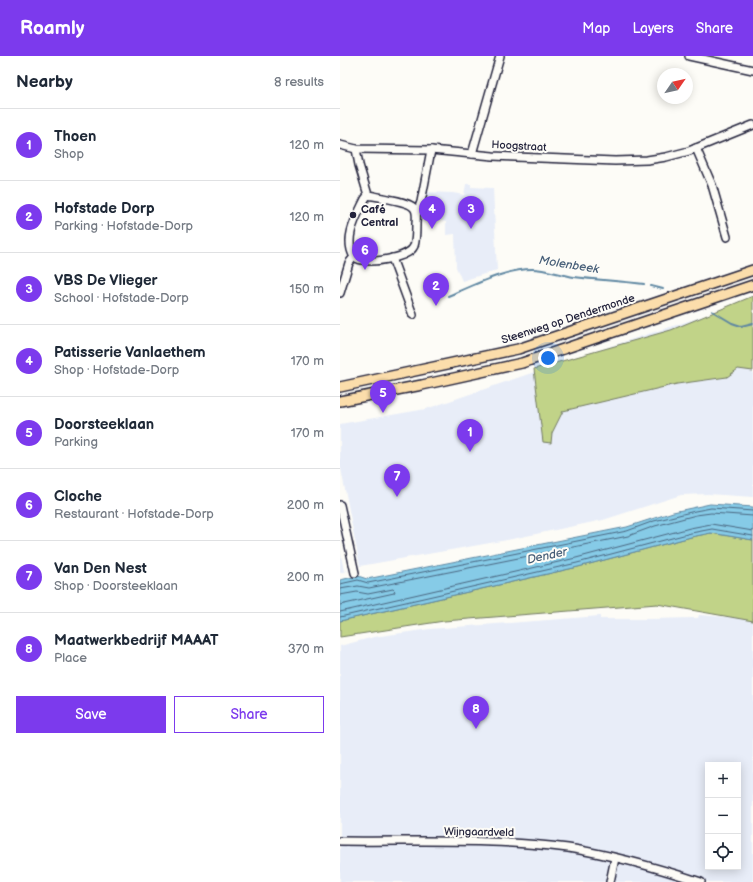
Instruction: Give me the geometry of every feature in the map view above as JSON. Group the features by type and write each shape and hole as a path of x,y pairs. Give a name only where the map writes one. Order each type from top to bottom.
{"main road":[{"name":"Steenweg op Dendermonde","path":"341,387 518,349 753,270"},
{"path":"340,401 522,363 753,286"}],"street":[{"path":"472,154 500,56"},
{"path":"689,56 753,70"},
{"name":"Hoogstraat","path":"340,145 356,149 431,150 493,156 615,161 647,160 666,157 696,148 753,125"},
{"path":"696,148 712,185 727,237"},
{"path":"356,149 368,195"},
{"path":"351,260 363,261 392,258 411,250 414,245 417,213 421,202 431,150"},
{"path":"368,195 407,204 414,208 417,213"},
{"path":"340,293 351,260 351,234 364,199 368,195"},
{"path":"392,258 412,315"},
{"path":"340,504 355,573"},
{"name":"Wijngaardveld","path":"340,841 514,843 568,848 666,871 701,882"},
{"path":"610,882 615,858"}],"shaded area":[{"path":"466,184 471,184 471,187 493,188 497,270 462,281 456,267 455,234 446,235 446,222 437,220 436,224 420,220 426,192 464,195"},
{"path":"753,300 753,497 708,494 681,495 603,520 507,540 360,566 340,464 340,424 426,409 608,347"},
{"path":"340,550 344,571 360,566 340,573"},
{"path":"699,615 753,619 753,882 340,882 340,646 374,637 430,629 600,616 600,619 698,618"}],"green space":[{"path":"753,296 753,371 738,369 727,377 677,384 563,411 552,433 551,443 543,442 534,369 671,330"},
{"path":"711,533 753,540 753,621 657,604 444,621 340,637 340,621 578,567"}],"water":[{"name":"Dender","path":"710,504 753,507 753,540 711,533 578,567 340,621 340,580 358,576 367,579 627,527 673,512"}],"waterway":[{"name":"Molenbeek","path":"448,296 500,275 532,269 574,277 644,284"},
{"name":"Molenbeek","path":"651,286 663,289"},
{"path":"712,311 732,323 741,326 753,323"}],"place":[{"name":"Café Central","path":"353,215"},
{"name":"Patisserie Vanlaethem","path":"432,229"},
{"name":"VBS De Vlieger","path":"471,229"},
{"name":"Cloche","path":"365,270"},
{"name":"Hofstade Dorp","path":"436,306"},
{"name":"Doorsteeklaan","path":"383,413"},
{"name":"Thoen","path":"470,452"},
{"name":"Van Den Nest","path":"397,497"},
{"name":"Maatwerkbedrijf MAAAT","path":"476,729"}]}
